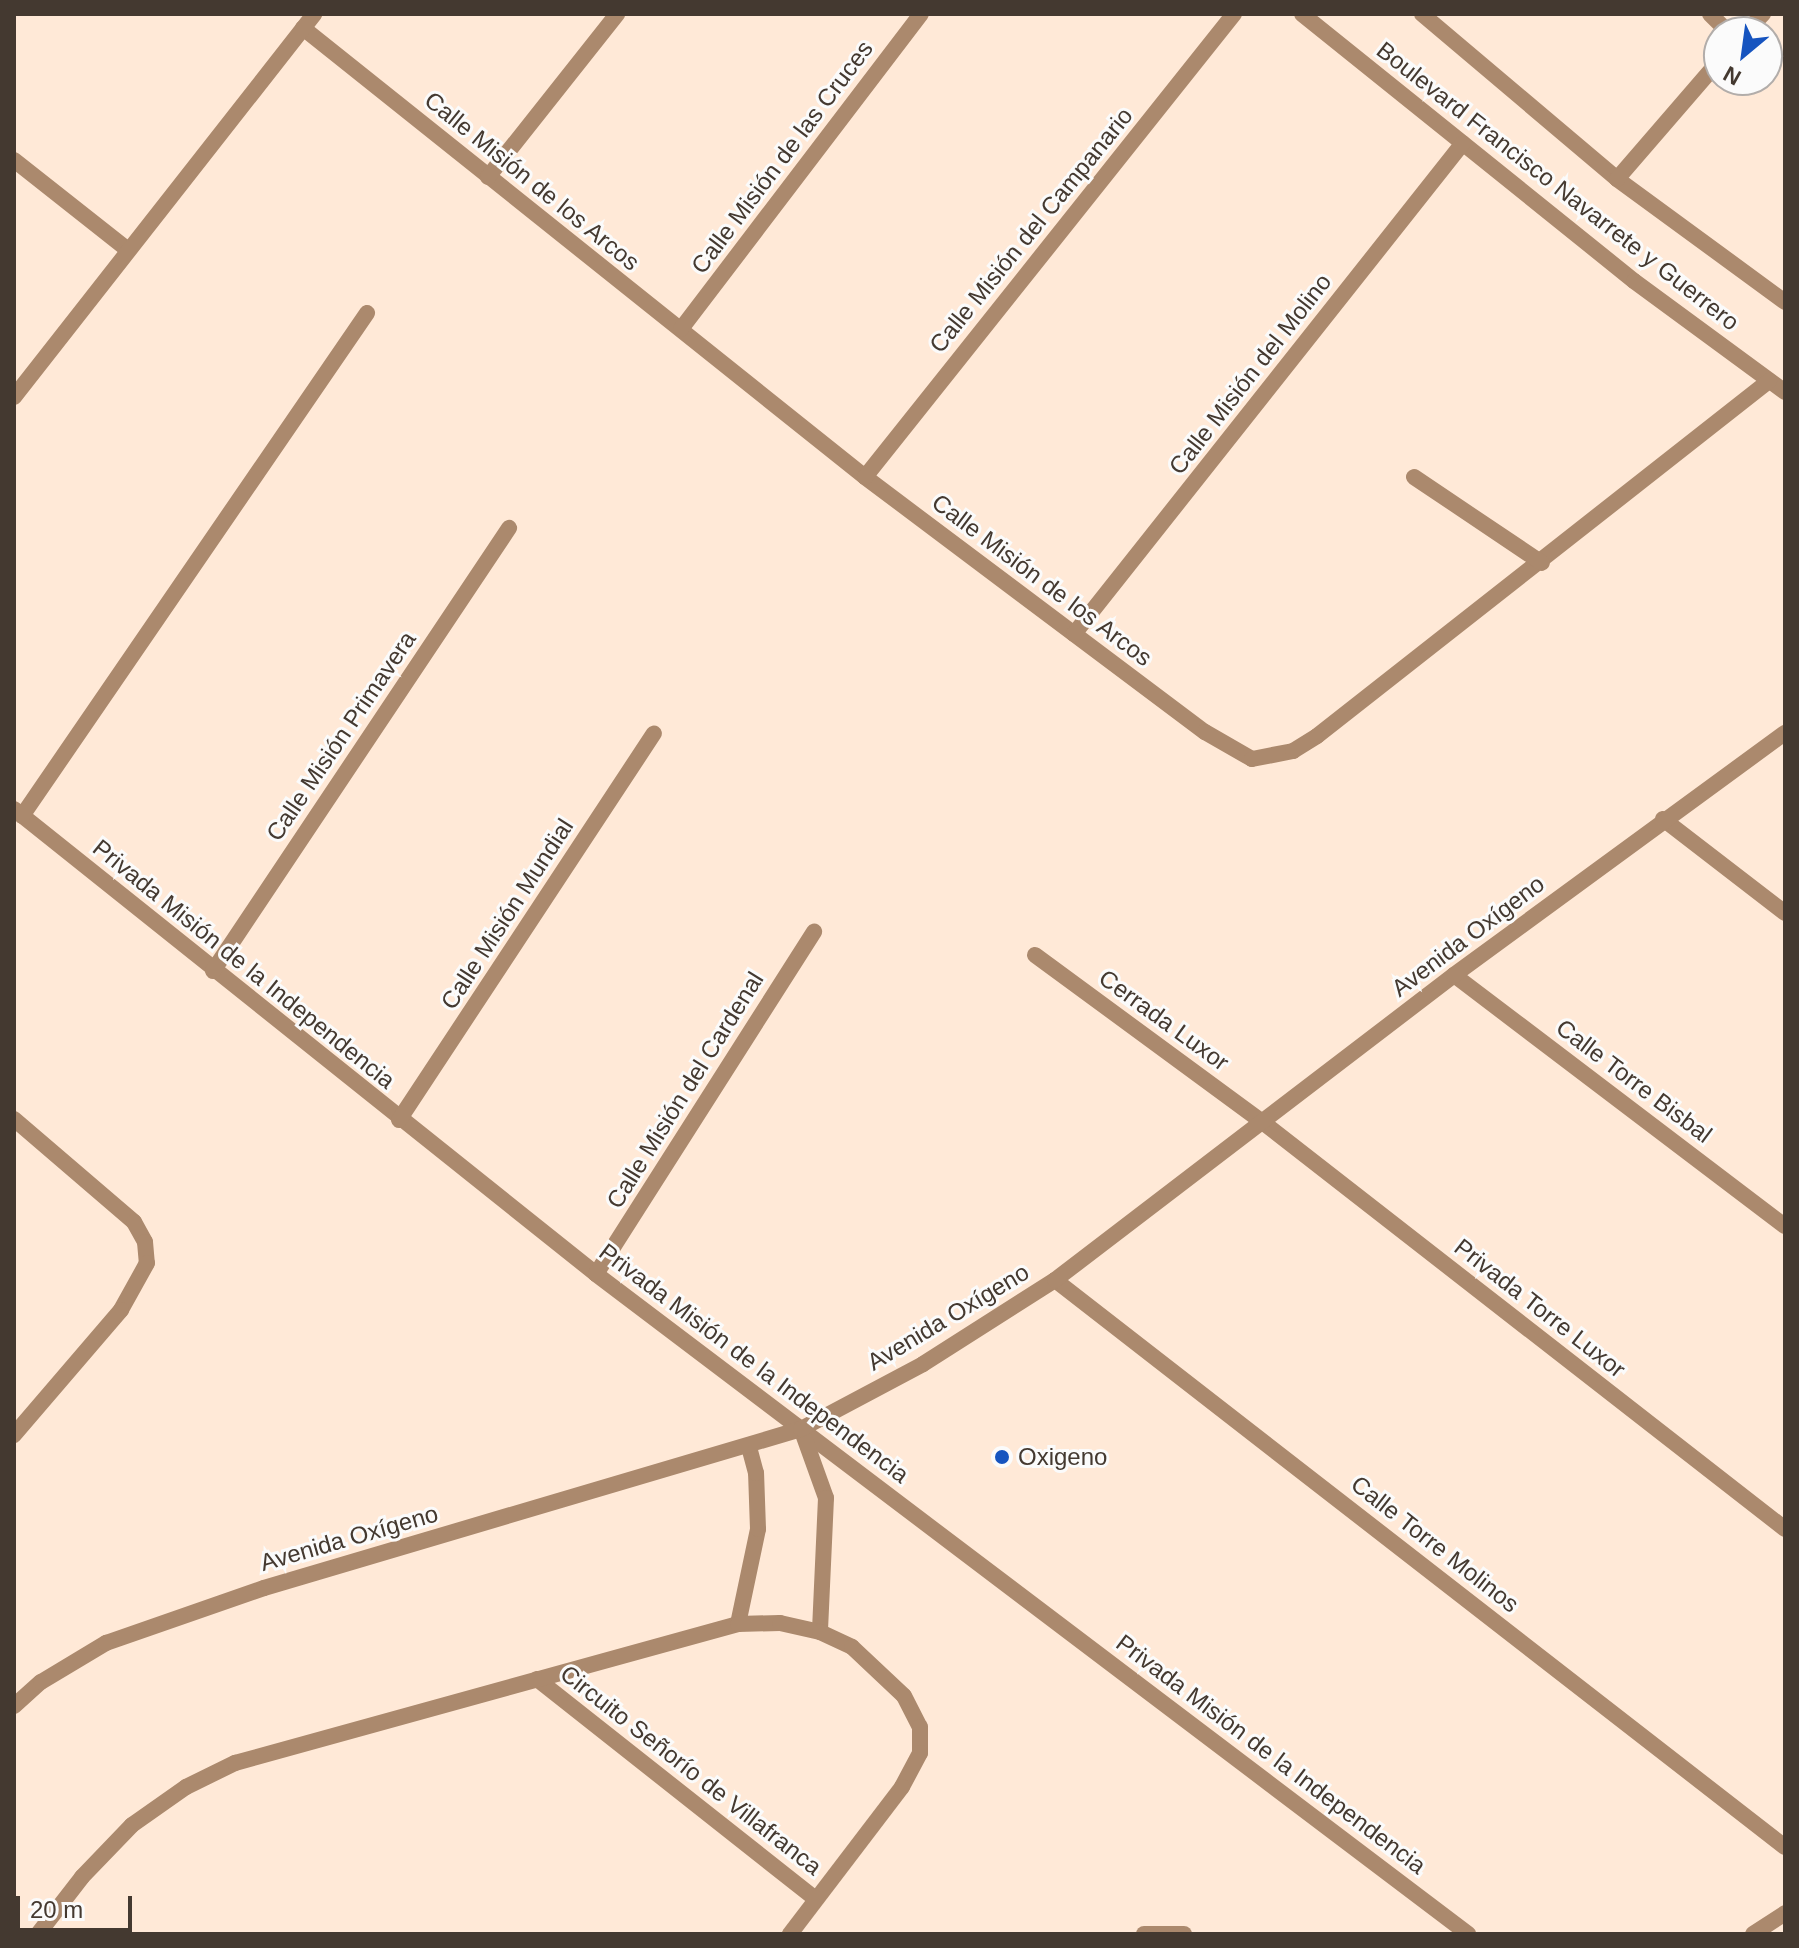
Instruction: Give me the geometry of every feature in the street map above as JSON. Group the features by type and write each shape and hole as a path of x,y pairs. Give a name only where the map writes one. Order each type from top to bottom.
{"street":[{"path":"14,397 314,14"},
{"path":"488,177 617,14"},
{"name":"Calle Misión de las Cruces","path":"681,329 921,14"},
{"name":"Calle Misión del Campanario","path":"865,477 1234,14"},
{"name":"Boulevard Francisco Navarrete y Guerrero","path":"1302,14 1634,281 1785,392"},
{"name":"Boulevard Francisco Navarrete y Guerrero","path":"1422,14 1617,179 1785,302"},
{"name":"Calle Misión de los Arcos","path":"303,28 865,477 1205,732 1252,759 1270,758 1317,736 1542,563 1769,381"},
{"path":"1617,179 1703,80"},
{"name":"Calle Misión del Molino","path":"1074,634 1463,143"},
{"path":"14,160 128,250"},
{"name":"Privada Misión de la Independencia","path":"367,313 18,812 399,1120 596,1274 1457,1931"},
{"path":"1414,477 1542,563"},
{"name":"Calle Misión Primavera","path":"213,971 509,528"},
{"name":"Avenida Oxígeno","path":"14,1706 41,1682 106,1643 186,1614 801,1429 923,1364 1055,1280 1265,1124 1454,975 1663,819 1785,733"},
{"name":"Calle Misión Mundial","path":"399,1120 654,734"},
{"path":"1663,819 1785,913"},
{"name":"Calle Misión del Cardenal","path":"596,1274 814,932"},
{"name":"Cerrada Luxor","path":"1035,955 1265,1124"},
{"name":"Calle Torre Bisbal","path":"1454,975 1785,1226"},
{"path":"14,1119 134,1222 145,1242 147,1263 121,1310 18,1424"},
{"name":"Privada Torre Luxor","path":"1265,1124 1785,1529"},
{"name":"Calle Torre Molinos","path":"1055,1280 1785,1847"},
{"path":"801,1429 826,1498 820,1632"},
{"path":"738,1624 758,1529 756,1473 749,1446"},
{"name":"Circuito Señorío de Villafranca","path":"38,1934 82,1877 132,1825 186,1787 235,1763 738,1624 780,1623 820,1632 852,1647 904,1696 920,1727 920,1753 902,1787 790,1934"},
{"name":"Circuito Señorío de Villafranca","path":"537,1679 816,1899"},
{"path":"1753,1934 1785,1913"},
{"path":"1144,1934 1184,1934"}],"place":[{"name":"Oxigeno","path":"1002,1457"}]}
